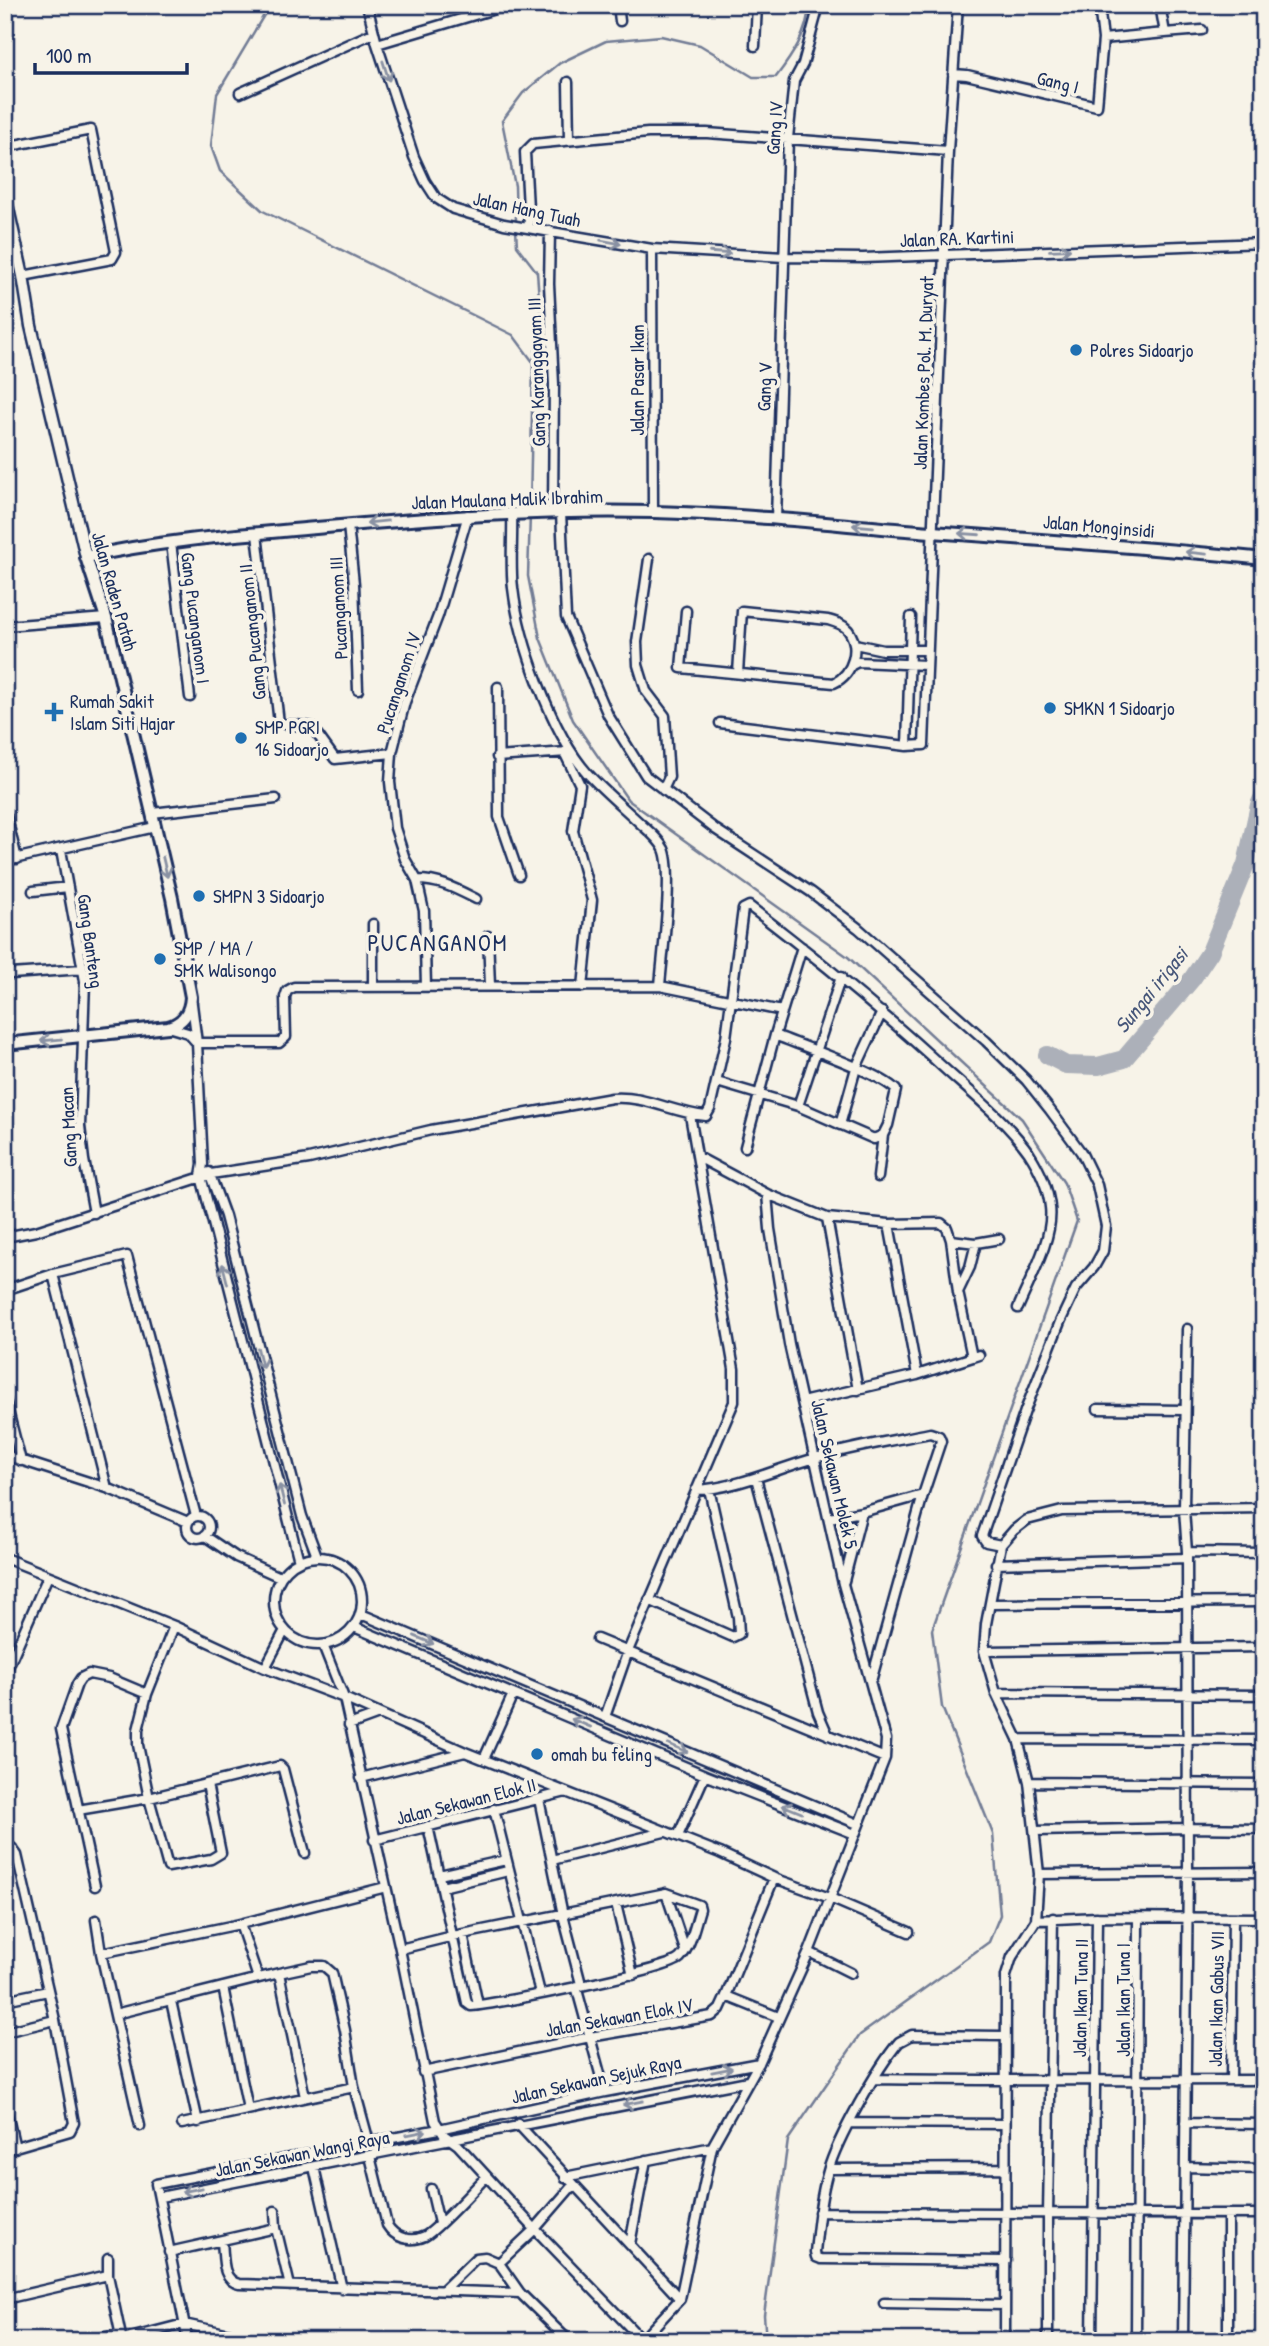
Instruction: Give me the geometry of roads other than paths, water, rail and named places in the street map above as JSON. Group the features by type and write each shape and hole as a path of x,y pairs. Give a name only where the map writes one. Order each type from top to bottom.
{"main road":[{"name":"Jalan Maulana Malik Ibrahim","path":"86,557 119,549 257,534 515,513 653,512 931,532"},
{"name":"Jalan Monginsidi","path":"931,532 1072,541 1264,559"},
{"name":"Jalan Raden Patah","path":"86,557 106,618 172,898 191,997"},
{"path":"5,1044 168,1027 185,1016 191,997"}],"street":[{"name":"Jalan Hang Tuah","path":"367,5 373,33 414,157 436,198 453,209 504,224 652,249"},
{"path":"377,44 508,5"},
{"path":"618,5 620,21"},
{"path":"755,46 757,5"},
{"name":"Gang IV","path":"784,257 793,81 803,64 819,5"},
{"name":"Jalan Kombes Pol. M. Duryat","path":"907,746 924,745 943,255 958,5"},
{"name":"Gang I","path":"953,74 967,75 1095,107 1099,104 1103,39 1100,5"},
{"path":"1160,5 1165,33"},
{"path":"1103,39 1202,30"},
{"path":"240,93 373,33"},
{"path":"568,82 569,140"},
{"path":"5,147 91,130 116,252 112,259 23,276"},
{"path":"526,227 526,148 533,144 648,133 707,133 948,150"},
{"name":"Jalan Raden Patah","path":"5,195 32,326 86,557"},
{"name":"Gang Karanggayam III","path":"550,231 555,513 566,617 608,715 646,776 715,829 811,892 848,920 986,1041 1026,1080 1050,1110 1080,1152 1097,1185 1106,1226 1106,1241 1098,1259 1076,1289 1060,1322 1025,1411 982,1536 986,1542 1001,1545"},
{"name":"Jalan RA. Kartini","path":"652,249 784,257 863,258 1264,243"},
{"name":"Jalan Pasar Ikan","path":"652,249 653,512"},
{"name":"Gang V","path":"776,519 784,257"},
{"path":"515,513 512,585 516,607 542,691 580,785 573,831 592,900 583,987"},
{"name":"Pucanganom IV","path":"426,986 424,911 417,880 405,859 395,828 390,782 392,753 405,702 438,615 468,515"},
{"name":"Pucanganom III","path":"348,525 354,584 358,690"},
{"name":"Gang Pucanganom II","path":"257,534 277,720 282,724 312,727 335,759 392,753"},
{"name":"Gang Pucanganom I","path":"171,543 190,697"},
{"path":"649,559 637,642 638,665 646,691 665,716 669,776 663,790"},
{"path":"686,611 681,668 834,683 844,677 852,665 855,644 848,630 828,620 742,611 738,673"},
{"path":"720,723 907,746 911,617"},
{"path":"5,626 106,618"},
{"path":"855,644 883,650 927,650"},
{"path":"852,665 858,662 926,665"},
{"path":"498,687 499,817 519,875"},
{"path":"497,757 567,752"},
{"path":"567,752 663,847 668,867 660,986"},
{"path":"152,813 276,799"},
{"path":"5,810 17,859"},
{"path":"5,861 155,827"},
{"name":"Gang Banteng","path":"61,850 85,981 82,1038"},
{"path":"417,880 433,880 476,899"},
{"path":"33,891 68,887"},
{"path":"5,1237 36,1231 211,1174 309,1159 431,1130 619,1097 635,1097 690,1115 708,1115 717,1082 743,909 749,906 882,1012 986,1106 1027,1151 1043,1178 1051,1224 1018,1308"},
{"path":"373,924 373,986"},
{"path":"488,936 491,986"},
{"path":"745,1147 758,1093 802,947"},
{"path":"11,974 83,969"},
{"path":"798,1107 841,977"},
{"path":"168,1027 184,1031 197,1043 279,1043 286,1037 285,997 294,987 660,986 782,1011"},
{"path":"191,997 197,1043 203,1164 201,1177 299,1561"},
{"path":"839,1125 856,1068 882,1012"},
{"path":"775,1035 856,1068 890,1084 896,1090 883,1135 878,1177"},
{"name":"Gang Macan","path":"82,1038 80,1126 94,1213"},
{"path":"717,1082 798,1107 874,1139 883,1135"},
{"path":"605,1717 649,1600 729,1418 735,1391 690,1115"},
{"path":"698,1157 767,1194 827,1218 889,1224 940,1223 947,1228 958,1292 976,1356 917,1375 802,1402"},
{"path":"203,1164 211,1174 230,1236 302,1516 317,1556"},
{"name":"Jalan Sekawan Molek 5","path":"767,1194 789,1345 843,1584 886,1739 885,1758"},
{"path":"827,1218 858,1390"},
{"path":"889,1224 917,1375"},
{"path":"951,1240 976,1243 999,1239"},
{"path":"958,1292 970,1267 976,1243"},
{"path":"5,1290 53,1273 127,1256 196,1516"},
{"path":"53,1273 107,1488"},
{"path":"1183,2341 1188,1871 1188,1555 1184,1509 1187,1329"},
{"path":"5,1399 21,1461"},
{"path":"1098,1409 1185,1410"},
{"path":"696,1490 756,1478 814,1458 930,1433 939,1436 941,1441 923,1495 871,1681"},
{"path":"5,1455 107,1488 188,1522"},
{"path":"756,1478 818,1712 828,1735"},
{"path":"649,1600 733,1637 739,1634 738,1617 709,1489"},
{"path":"829,1518 923,1495"},
{"path":"1005,2341 1004,2036 1008,1964 1036,1920 1040,1874 1029,1782 1018,1739 996,1693 984,1651 986,1624 1001,1545 1027,1520 1046,1514 1083,1509 1264,1508"},
{"path":"843,1584 862,1512"},
{"path":"196,1516 205,1518 208,1532 200,1538 191,1536 188,1522 196,1516"},
{"path":"205,1536 236,1557 280,1577"},
{"path":"996,1564 1264,1553"},
{"path":"317,1556 333,1559 348,1568 358,1581 362,1597 361,1614 354,1627 335,1642 323,1645 302,1643 285,1630 276,1614 274,1595 280,1577 299,1561 317,1556"},
{"path":"5,1558 174,1626 265,1668 344,1698 465,1752 666,1831 909,1932"},
{"path":"5,1674 48,1576"},
{"path":"990,1604 1264,1602"},
{"path":"361,1614 858,1824"},
{"path":"174,1626 146,1694 138,1730 138,1745 149,1798 169,1867 211,1859 221,1853 207,1784"},
{"path":"354,1627 705,1775 855,1834"},
{"path":"265,1668 285,1630"},
{"path":"323,1645 344,1698 435,2121 439,2129 642,2340 680,2299 712,2147 759,2063 809,1952 885,1758 597,1639"},
{"path":"984,1651 1264,1647"},
{"path":"95,1886 61,1729 77,1684 89,1674 108,1678 146,1694"},
{"path":"996,1693 1264,1695"},
{"path":"484,1759 513,1694"},
{"path":"805,1725 818,1712"},
{"path":"349,1726 379,1714"},
{"path":"1018,1739 1264,1740"},
{"path":"361,1778 465,1752"},
{"path":"78,1810 149,1798 280,1766 305,1853"},
{"path":"678,1836 705,1775"},
{"path":"1029,1782 1264,1784"},
{"name":"Jalan Sekawan Elok II","path":"374,1840 566,1792"},
{"path":"539,1799 578,1985 605,2092"},
{"path":"494,1809 540,1993"},
{"path":"400,1950 453,1936 666,1893 700,1907 685,1950 680,1958 670,1964 633,1975 471,2006 467,2003 453,1936 428,1826"},
{"path":"1035,1831 1264,1829"},
{"path":"552,1860 666,1831"},
{"path":"5,1845 12,1847 17,1855 55,2020 74,2123 70,2131 10,2149 5,2105"},
{"path":"439,1875 506,1860"},
{"path":"442,1887 508,1871"},
{"path":"1040,1874 1264,1872"},
{"name":"Jalan Sekawan Elok IV","path":"423,2073 590,2036 706,2018 720,2009 774,1878"},
{"path":"101,1953 240,1924 386,1886"},
{"path":"666,1893 685,1950"},
{"path":"616,1904 633,1975"},
{"path":"1036,1920 1053,1917 1264,1918"},
{"path":"1048,2341 1053,1917"},
{"name":"Jalan Ikan Tuna II","path":"1092,2341 1097,1917"},
{"name":"Jalan Ikan Tuna I","path":"1136,2341 1138,1918"},
{"name":"Jalan Ikan Gabus VII","path":"1231,2080 1233,1918"},
{"path":"96,1920 101,1953 141,2126"},
{"path":"240,1924 258,1978"},
{"path":"463,1934 478,2005"},
{"path":"809,1952 851,1973"},
{"path":"115,2014 279,1973 324,1966 332,1973 354,2087 369,2142"},
{"path":"279,1973 305,2097"},
{"path":"223,1987 248,2109"},
{"path":"5,2000 48,1991"},
{"path":"726,1996 776,2016"},
{"path":"171,2001 198,2122"},
{"path":"5,2032 55,2020"},
{"path":"1004,2036 912,2035 899,2042 850,2123 829,2169 819,2212 815,2252 816,2257 821,2259 1006,2261"},
{"name":"Jalan Sekawan Sejuk Raya","path":"439,2129 605,2092 759,2063"},
{"path":"875,2079 1264,2080"},
{"name":"Jalan Sekawan Sejuk Raya","path":"451,2140 518,2124 748,2081"},
{"path":"183,2124 354,2087"},
{"path":"850,2123 1005,2124"},
{"path":"1185,2123 1264,2124"},
{"path":"518,2124 680,2299"},
{"name":"Jalan Sekawan Wangi Raya","path":"439,2129 156,2184 160,2197 451,2140"},
{"path":"565,2176 712,2147"},
{"path":"370,2156 387,2225 392,2234 401,2238 424,2237 486,2177"},
{"path":"631,2244 646,2160"},
{"path":"314,2166 342,2289"},
{"path":"1185,2167 1264,2169"},
{"path":"829,2169 1005,2168"},
{"path":"499,2263 535,2229 573,2185"},
{"path":"431,2189 439,2223"},
{"path":"160,2197 188,2341"},
{"path":"275,2211 276,2228 290,2286"},
{"path":"819,2212 1005,2215 1264,2214"},
{"path":"1228,2214 1228,2341"},
{"path":"169,2252 276,2228"},
{"path":"222,2242 226,2275 233,2283 342,2289 520,2293"},
{"path":"443,2290 476,2258 485,2257 499,2263 520,2293 569,2341"},
{"path":"108,2258 108,2276 121,2338"},
{"path":"5,2300 108,2276"},
{"path":"884,2303 1005,2305"},
{"path":"88,2341 121,2338 184,2324 248,2339 314,2341"},
{"path":"652,2330 659,2341"}],"waterway":[{"path":"270,5 217,94 211,146 220,171 263,211 513,335 533,362 530,508"},
{"path":"516,223 515,186 502,121 523,93 560,63 606,41 661,36 700,45 753,77 776,77 802,35 809,5"},
{"path":"516,230 517,246 537,272 541,326 533,362"},
{"path":"530,515 528,576 540,638 573,720 628,800 848,957 1022,1119 1064,1183 1077,1221 932,1630 942,1707 993,1834 1000,1915 989,1942 860,2035 788,2140 764,2315 766,2341"},
{"name":"Sungai irigasi","path":"1047,1055 1066,1065 1098,1066 1124,1059 1192,979 1210,952 1246,864 1259,805 1264,794"}],"place":[{"name":"Polres Sidoarjo","path":"1076,350"},
{"name":"SMKN 1 Sidoarjo","path":"1050,708"},
{"name":"Rumah Sakit Islam Siti Hajar","path":"54,712"},
{"name":"SMP PGRI 16 Sidoarjo","path":"241,738"},
{"name":"SMPN 3 Sidoarjo","path":"199,896"},
{"name":"SMP / MA / SMK Walisongo","path":"160,959"},
{"name":"omah bu feling","path":"537,1754"}],"district":[{"name":"PUCANGANOM","path":"438,942"}]}
